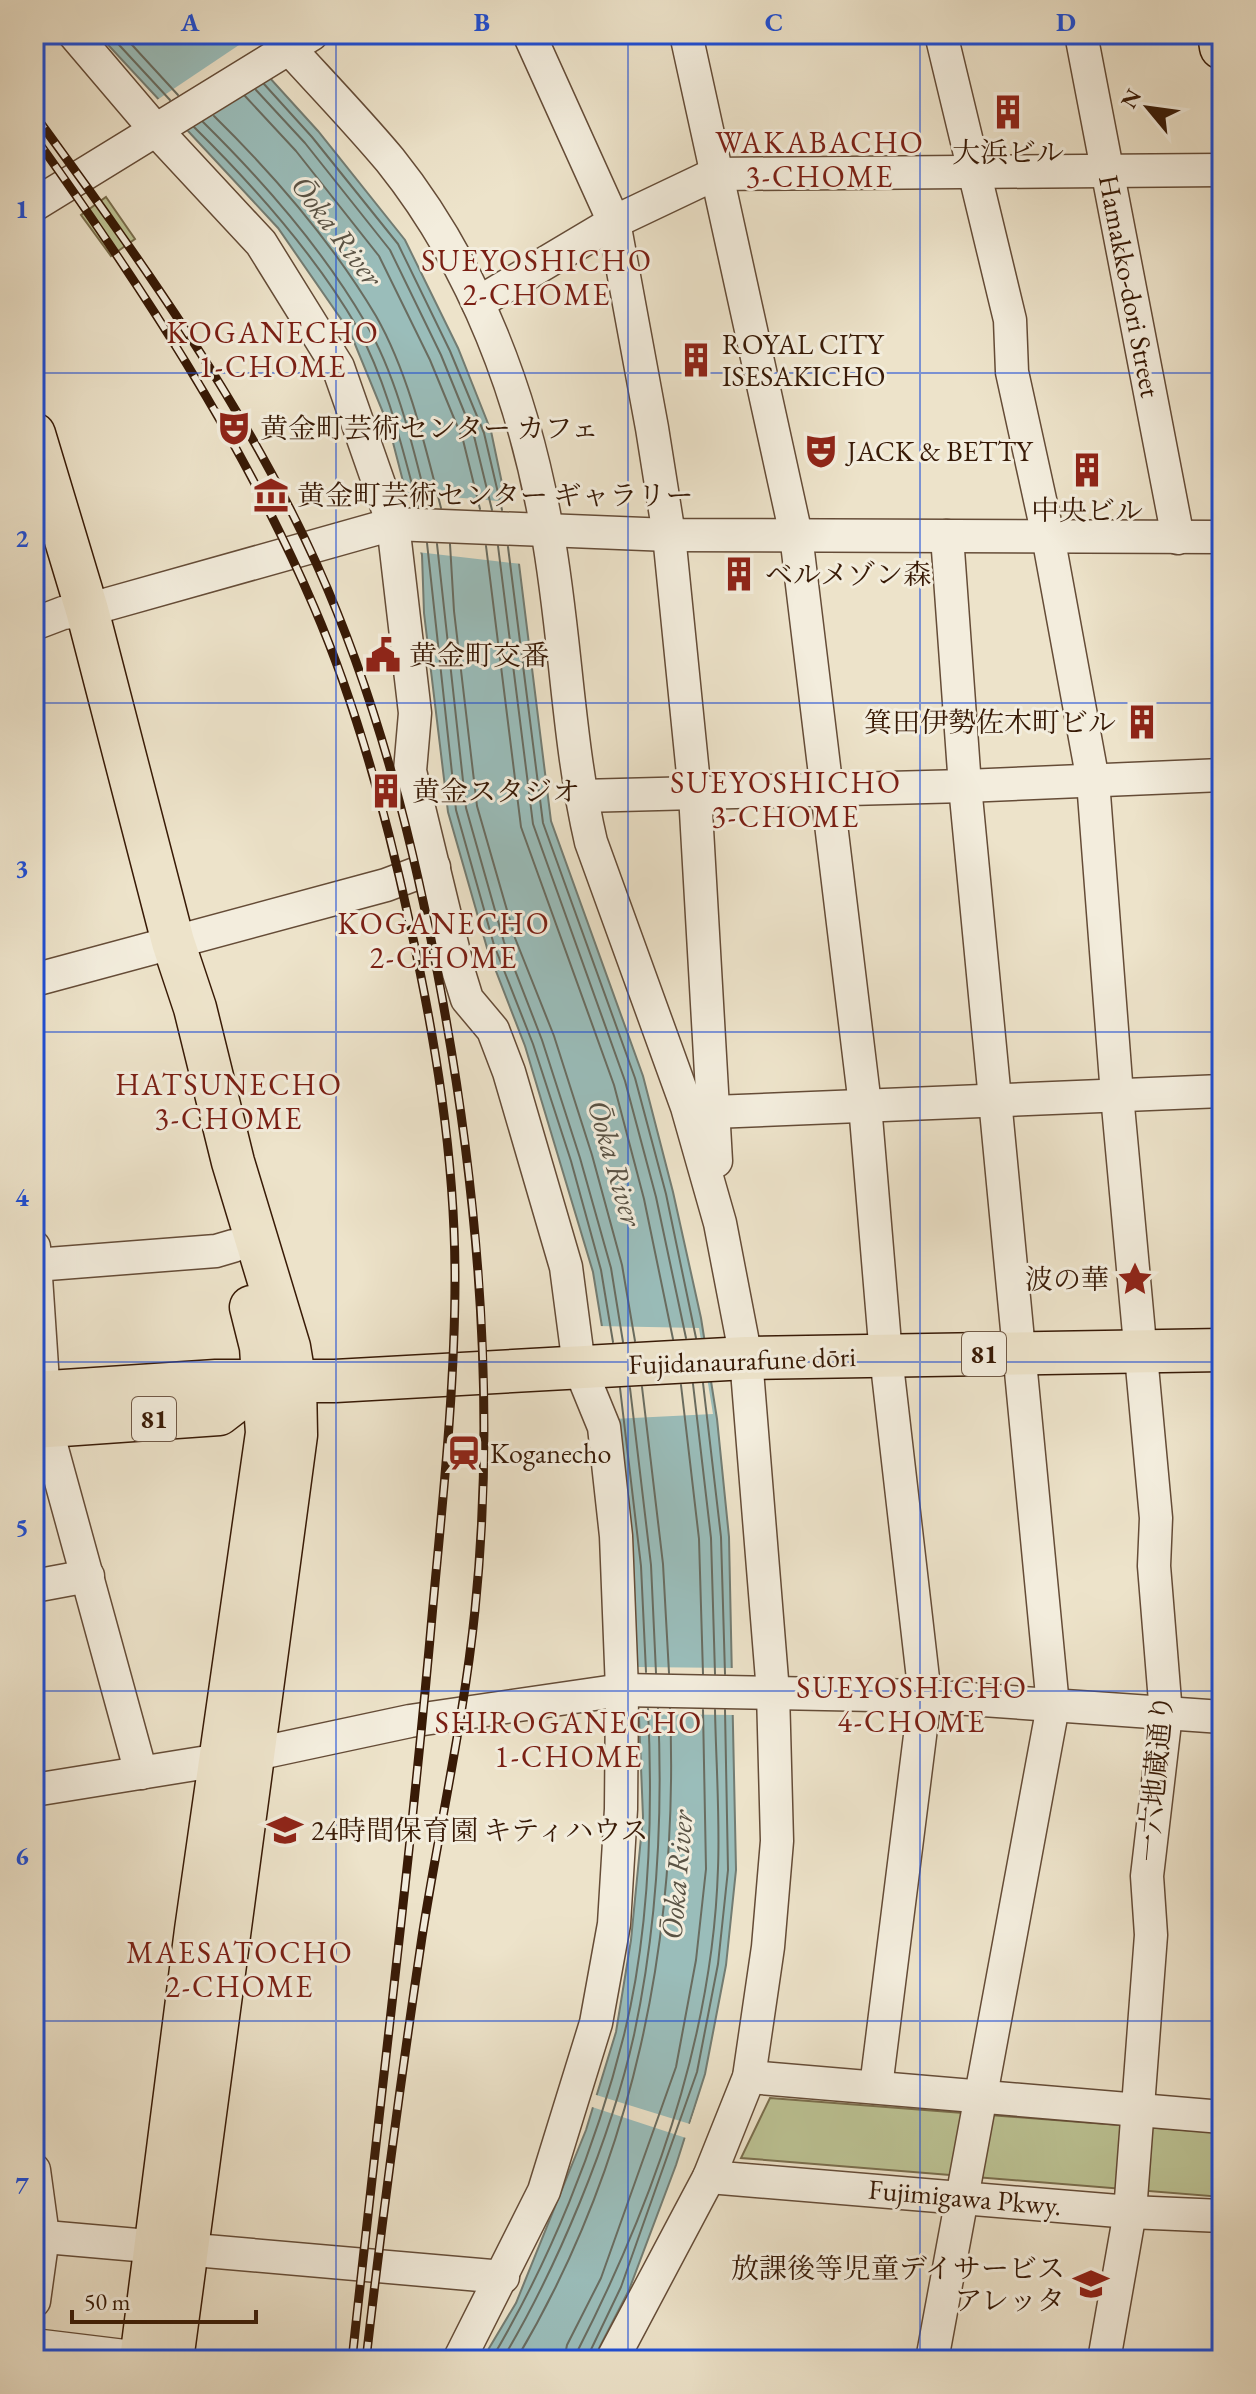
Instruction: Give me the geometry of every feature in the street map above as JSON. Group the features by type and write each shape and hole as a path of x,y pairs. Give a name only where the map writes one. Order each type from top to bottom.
{"highway":[{"path":"1220,34 1222,47"}],"main road":[{"path":"34,434 61,616"},
{"path":"34,510 61,616 164,944 233,1246 258,1333 279,1382"},
{"path":"151,2359 172,2249 235,1757 267,1433 289,1347 245,1203 195,1008 164,944"},
{"name":"Fujidanaurafune dōri","path":"279,1382 746,1358 1222,1350"},
{"name":"81","path":"40,1410 219,1414 279,1382"}],"street":[{"path":"74,34 154,128 261,243 338,367 393,524 415,713 410,771 467,999 493,1030 539,1166 566,1267 579,1366 604,1427 628,1690 614,1924 596,2023 544,2191 459,2360"},
{"path":"529,34 614,222 669,535 695,794 700,1110 746,1358 773,1692 777,1841 768,1947 749,2077 709,2177 612,2360"},
{"path":"686,34 796,535 865,1105 886,1356 925,1696 876,2087"},
{"name":"一六地蔵通り","path":"941,34 1010,320 1012,372 1048,536 1093,781 1117,1095 1156,1518 1154,1566 1166,1714 1147,1876 1151,1935 1130,2212 1104,2360"},
{"name":"Hamakko-dori Street","path":"1081,34 1178,538"},
{"path":"34,205 292,38 390,161 435,224 478,303 511,383 536,473 548,533 581,796 601,869 700,1110"},
{"path":"478,303 614,222 715,174 1222,170"},
{"path":"61,616 393,524 548,533 669,535 1222,537"},
{"path":"932,2360 1053,1706 965,786 947,536"},
{"path":"581,796 965,786 1222,775"},
{"path":"34,980 386,885 434,867"},
{"path":"700,1110 1222,1091"},
{"path":"141,1773 40,1410 35,1256 216,1251 233,1246"},
{"path":"34,1586 88,1576"},
{"path":"34,1790 235,1757 410,1721 628,1690 925,1696 1222,1717"},
{"path":"749,2077 1222,2117"},
{"path":"34,2170 38,2236 34,2301"},
{"name":"Fujimigawa Pkwy.","path":"709,2177 1130,2212 1222,2216"},
{"path":"38,2236 503,2277"},
{"path":"34,2345 151,2359"}],"green space":[{"path":"106,197 135,239 111,256 81,215"},
{"path":"770,2098 1222,2133 1222,2197 741,2158"}],"water":[{"name":"Ōoka River","path":"98,34 230,34 318,131 405,240 458,348 491,431 519,564 551,821 643,1076 701,1318 717,1419 729,1537 736,1870 726,1965 705,2074 676,2165 629,2290 593,2360 482,2360 516,2303 586,2130 616,2032 631,1940 643,1817 633,1567 617,1418 593,1272 525,1046 487,948 448,812 424,613 422,555 389,427 350,332 278,228"}],"pier":[{"path":"242,43 273,78 184,133 157,100"},
{"path":"403,493 511,502 522,564 417,552"},
{"path":"598,1326 699,1328 713,1414 613,1419"},
{"path":"635,1667 735,1668 735,1715 637,1714"},
{"path":"705,2081 672,2186 686,2138 589,2106 593,2094 690,2124"}],"railway":[{"path":"34,114 150,277 223,389 257,446 317,565 359,670 393,777 420,886 455,1073 466,1149 480,1302 484,1379 481,1533 470,1651 414,1990 366,2360"},
{"path":"34,136 113,249 187,364 254,483 314,607 344,683 380,801 418,964 442,1098 454,1233 451,1401 415,1794 352,2360"}],"place":[{"name":"大浜ビル","path":"1008,112"},
{"name":"ROYAL CITY ISESAKICHO","path":"696,360"},
{"name":"黄金町芸術センター カフェ","path":"234,428"},
{"name":"JACK & BETTY","path":"821,451"},
{"name":"中央ビル","path":"1087,470"},
{"name":"黄金町芸術センター ギャラリー","path":"271,495"},
{"name":"ベルメゾン森","path":"739,574"},
{"name":"黄金町交番","path":"383,655"},
{"name":"箕田伊勢佐木町ビル","path":"1142,722"},
{"name":"黄金スタジオ","path":"386,791"},
{"name":"波の華","path":"1135,1279"},
{"name":"Koganecho","path":"464,1453"},
{"name":"24時間保育園 キティハウス","path":"285,1830"},
{"name":"放課後等児童デイサービス アレッタ","path":"1091,2284"}],"district":[{"name":"WAKABACHO 3-CHOME","path":"820,160"},
{"name":"SUEYOSHICHO 2-CHOME","path":"537,278"},
{"name":"KOGANECHO 1-CHOME","path":"273,350"},
{"name":"SUEYOSHICHO 3-CHOME","path":"786,800"},
{"name":"KOGANECHO 2-CHOME","path":"444,941"},
{"name":"HATSUNECHO 3-CHOME","path":"229,1102"},
{"name":"SUEYOSHICHO 4-CHOME","path":"912,1705"},
{"name":"SHIROGANECHO 1-CHOME","path":"569,1740"},
{"name":"MAESATOCHO 2-CHOME","path":"240,1970"}]}
